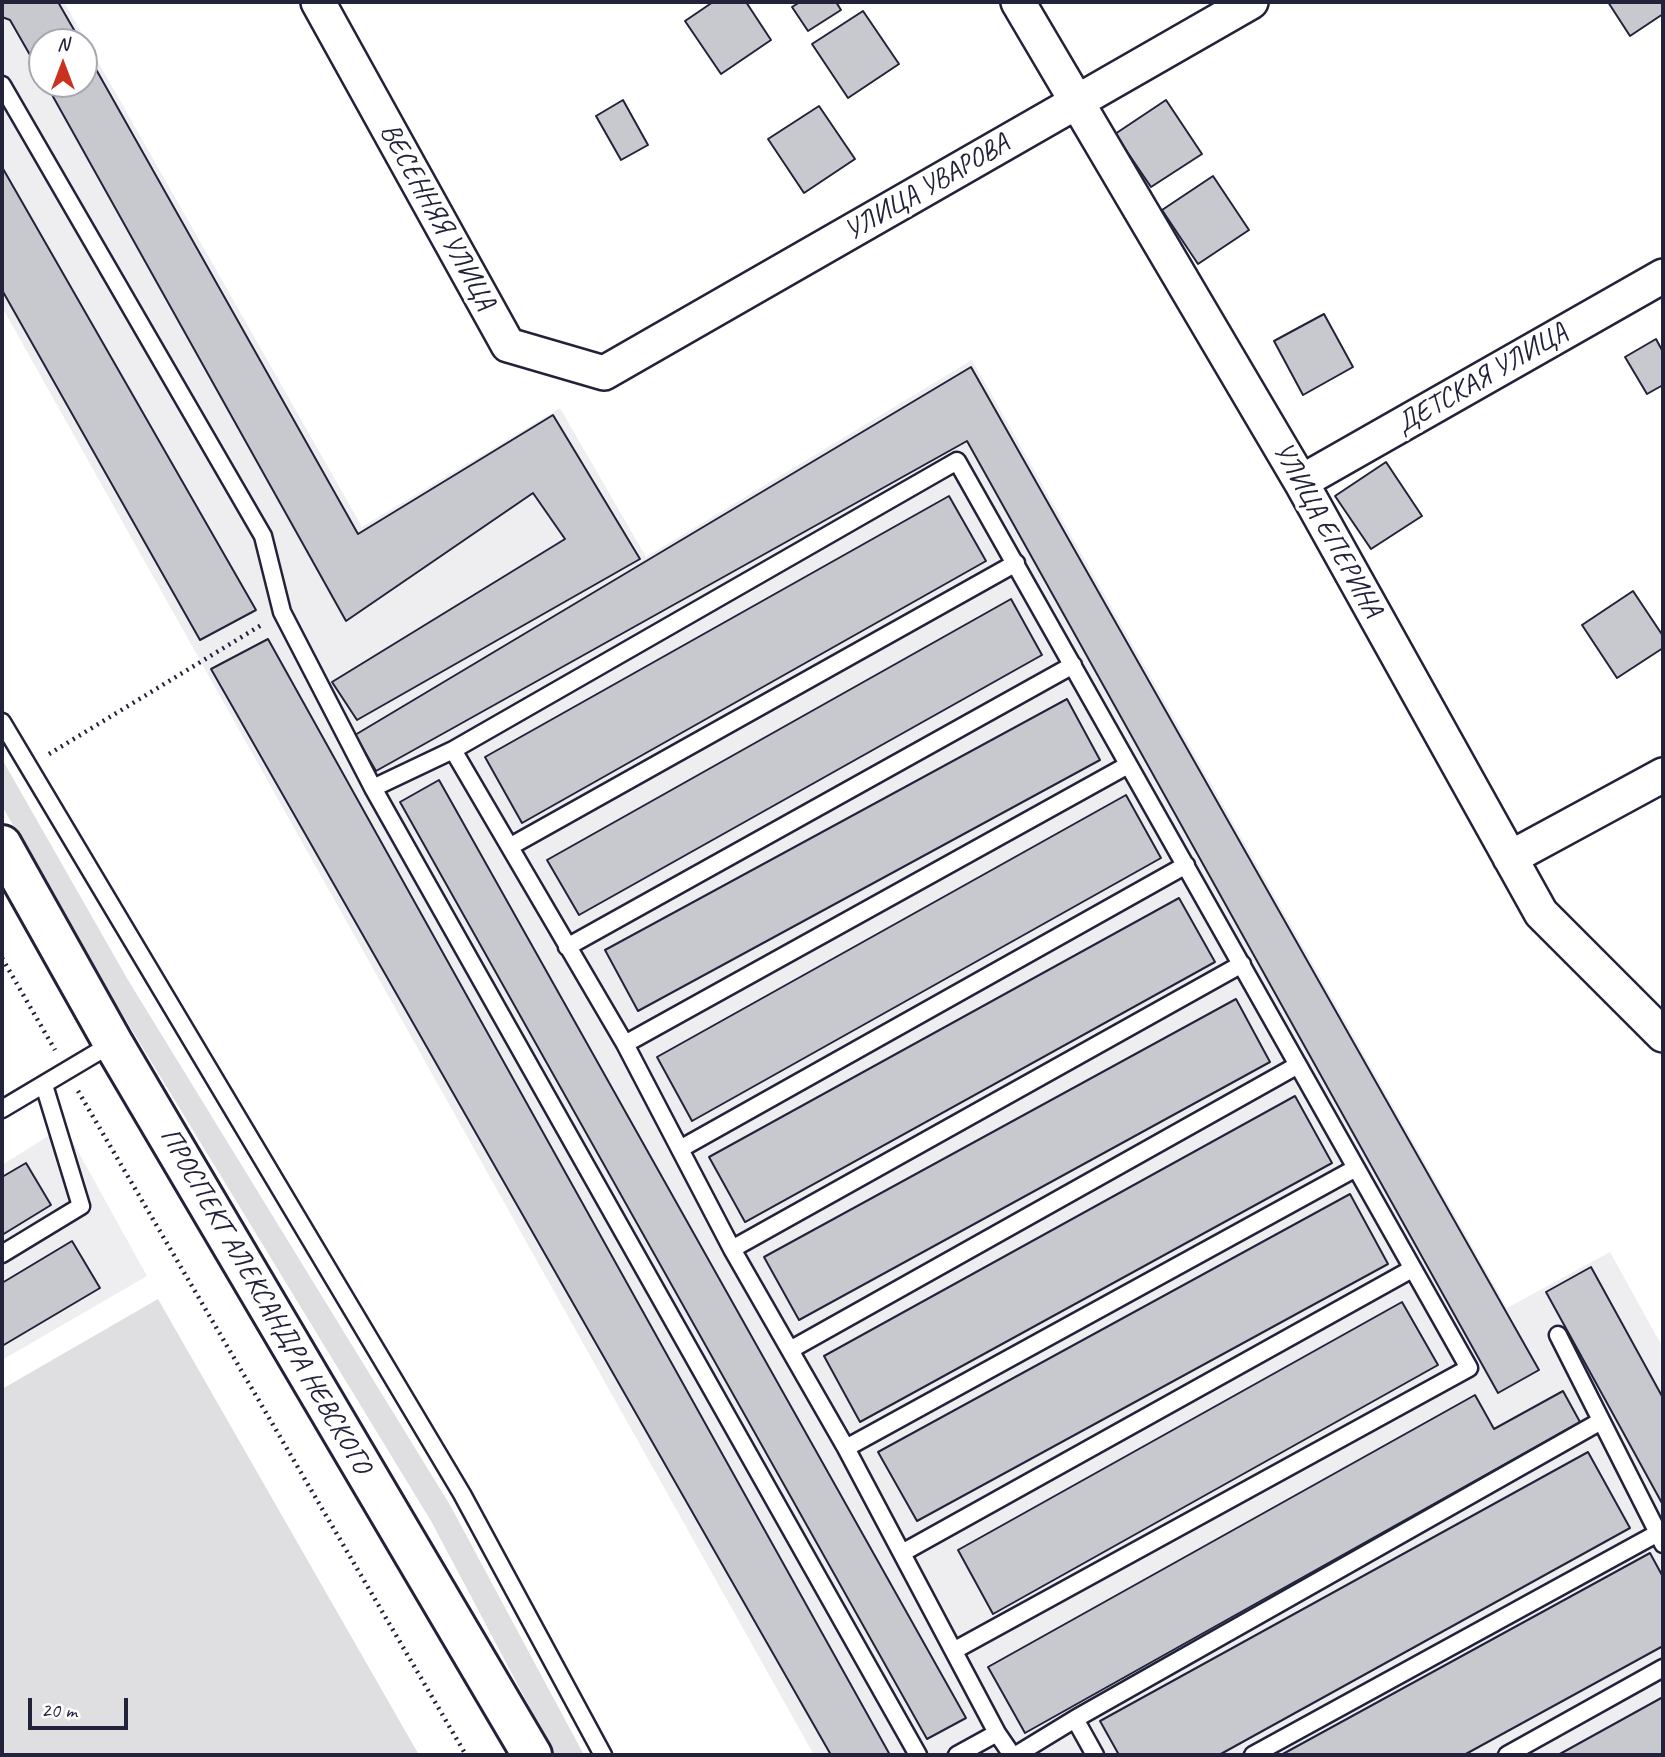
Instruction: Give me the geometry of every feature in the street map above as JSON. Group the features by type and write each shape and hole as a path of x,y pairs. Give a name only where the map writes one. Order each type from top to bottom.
{"main road":[{"name":"ПРОСПЕКТ АЛЕКСАНДРА НЕВСКОГО","path":"2,845 113,1043 532,1755"}],"street":[{"name":"УЛИЦА ЕПЕРИНА","path":"1018,2 1075,103 1301,482 1541,913 1663,1035"},
{"name":"УЛИЦА УВАРОВА","path":"604,373 1251,2"},
{"name":"ВЕСЕННЯЯ УЛИЦА","path":"328,5 508,345 604,373"},
{"name":"ДЕТСКАЯ УЛИЦА","path":"1301,482 1663,276"},
{"path":"1510,859 1663,775"}],"lane":[{"path":"2,85 263,536 282,612 373,788 918,1755"},
{"path":"373,788 453,750 957,460 1469,1368 955,1650"},
{"path":"511,846 1016,563"},
{"path":"567,947 1073,664"},
{"path":"2,722 462,1494 603,1755"},
{"path":"453,750 625,1044 732,1249 846,1448 955,1650 996,1733 1014,1755 1601,1421"},
{"path":"625,1044 1128,765"},
{"path":"680,1149 1186,865"},
{"path":"732,1249 1242,964"},
{"path":"2,1109 113,1043"},
{"path":"790,1350 1298,1065"},
{"path":"2,1254 82,1206 44,1085"},
{"path":"846,1448 1356,1168"},
{"path":"902,1553 1412,1269"},
{"path":"1253,1755 1660,1539 1558,1335"},
{"path":"1507,1755 1663,1668"},
{"path":"1075,1719 1094,1755"},
{"path":"957,1755 996,1733"}],"path":[{"path":"68,743 282,612"},
{"path":"2,958 466,1755"}],"shaded area":[{"path":"2,2 64,2 79,28 28,28 28,98 98,98 98,62 362,527 560,408 646,557 972,360 1507,1308 1610,1252 1663,1348 1663,1755 814,1755 2,307"},
{"path":"2,759 128,980 450,1505 584,1755 555,1755 431,1521 110,994 2,806"},
{"path":"64,1126 147,1276 2,1360 2,1165"},
{"path":"158,1299 419,1755 2,1755 2,1389"}],"building":[{"path":"2,2 58,2 73,28 28,28 28,52 10,20 2,17"},
{"path":"713,2 746,2 771,40 721,74 685,21"},
{"path":"800,2 836,2 841,10 808,31 792,7"},
{"path":"1608,2 1663,2 1663,14 1630,36"},
{"path":"863,11 899,64 848,98 812,44"},
{"path":"98,73 358,534 553,415 640,559 357,720 332,682 565,539 533,493 346,621 54,98 98,98"},
{"path":"623,100 648,145 621,160 596,116"},
{"path":"1166,100 1202,154 1151,187 1115,134"},
{"path":"819,106 855,159 804,193 768,139"},
{"path":"2,167 256,610 200,640 2,290"},
{"path":"1213,176 1249,230 1198,264 1162,210"},
{"path":"1324,314 1353,367 1303,395 1274,341"},
{"path":"1656,339 1663,352 1663,385 1647,394 1625,357"},
{"path":"971,367 1539,1370 1498,1393 967,441 376,771 355,735"},
{"path":"1386,462 1422,516 1371,549 1335,496"},
{"path":"949,496 986,561 522,823 485,757"},
{"path":"1633,591 1663,636 1663,648 1617,678 1582,625"},
{"path":"1011,599 1042,655 579,915 547,860"},
{"path":"268,639 890,1755 831,1755 211,669"},
{"path":"1067,699 1100,760 638,1011 605,950"},
{"path":"439,780 966,1718 927,1739 400,802"},
{"path":"1126,795 1161,858 692,1121 657,1057"},
{"path":"1179,898 1215,962 745,1222 709,1157"},
{"path":"1236,999 1270,1062 799,1320 764,1257"},
{"path":"1295,1096 1332,1163 860,1422 824,1356"},
{"path":"26,1163 51,1205 2,1235 2,1177"},
{"path":"1350,1194 1388,1264 917,1521 878,1452"},
{"path":"72,1241 100,1288 2,1346 2,1283"},
{"path":"1591,1267 1663,1398 1663,1505 1546,1292"},
{"path":"1402,1302 1438,1365 993,1614 958,1550"},
{"path":"1563,1391 1580,1422 1025,1733 988,1667 1475,1395 1494,1429"},
{"path":"1588,1452 1630,1528 1219,1755 1119,1755 1100,1721"},
{"path":"1650,1553 1663,1577 1663,1646 1464,1755 1281,1755"},
{"path":"1663,1697 1663,1755 1558,1755"}]}
